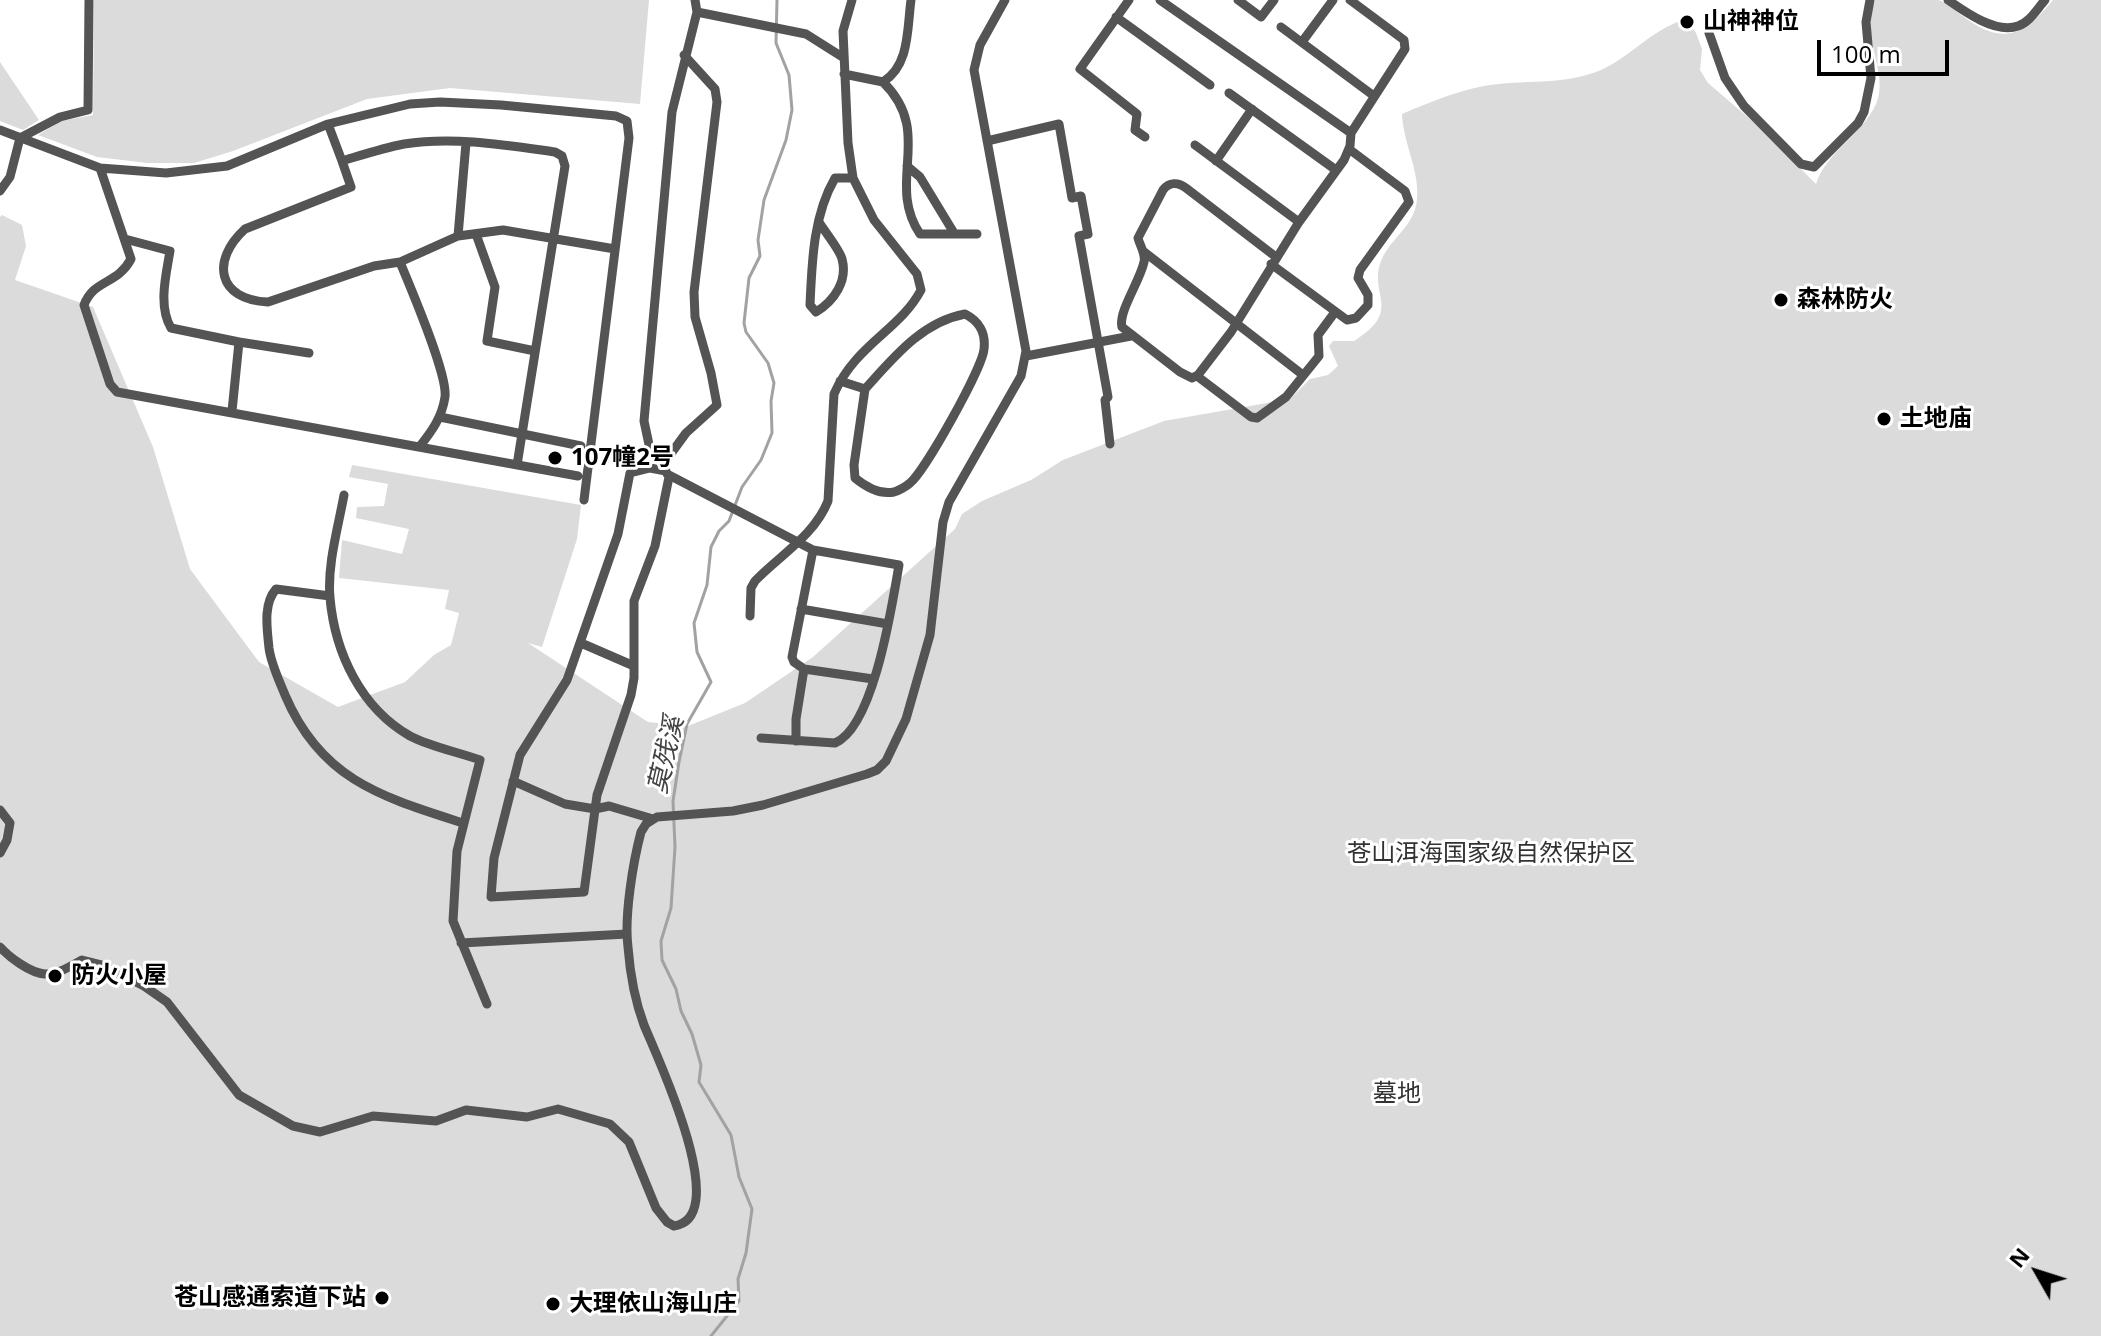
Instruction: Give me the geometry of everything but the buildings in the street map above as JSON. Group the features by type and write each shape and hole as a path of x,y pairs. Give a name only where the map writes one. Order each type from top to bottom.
{"street":[{"path":"0,191 10,177 20,138 60,117 88,110 89,0"},
{"path":"650,468 651,454 644,421 672,112 697,12 695,0"},
{"path":"750,616 751,588 755,581 799,541 823,512 828,501 834,394 840,381 854,359 909,307 921,290 917,274 874,220 853,178 843,31 852,0"},
{"path":"883,82 893,76 902,62 911,0"},
{"path":"513,781 565,804 595,809 609,806 655,818 733,811 800,796 877,770 886,761 906,719 930,635 947,509 1021,376 1026,356 975,80 975,62 980,45 1005,0"},
{"path":"1129,0 1080,69 1137,114 1135,130 1145,137"},
{"path":"1160,0 1351,133"},
{"path":"1238,0 1261,17 1274,0"},
{"path":"1302,42 1333,0"},
{"path":"1197,376 1237,322 1299,222 1336,170 1349,149 1351,133 1405,49 1405,41 1350,0"},
{"path":"1709,33 1725,78 1739,99 1801,164 1814,167 1858,123 1864,112 1871,78 1866,22 1870,0"},
{"path":"1948,0 1991,24 2010,28 2025,22 2045,0"},
{"path":"697,12 806,34 844,58"},
{"path":"1116,17 1210,85"},
{"path":"1281,27 1374,96"},
{"path":"684,55 715,89 717,102 694,292 695,317 717,405 686,433 667,459 668,474 655,546 634,601 631,695 597,795 584,892 491,897 494,858 520,755 567,680 618,534 630,473 650,468 668,474 813,550 899,565 888,624 865,707 843,739 835,743 761,738"},
{"path":"844,74 883,82 898,97 910,135 905,181 910,219 920,234 977,234"},
{"path":"1229,93 1336,170"},
{"path":"0,130 100,168 166,173 227,166 328,124 410,104 501,105 622,118 630,126 584,500"},
{"path":"1216,161 1252,109"},
{"path":"328,124 351,187 245,229 225,254 223,265 226,280 237,295 250,301 268,302 374,266 400,262 458,236 503,230 615,249"},
{"path":"987,141 1059,124 1072,198 1081,196 1088,234 1079,236 1108,397 1105,400 1110,444"},
{"path":"342,161 406,144 466,143 555,152 562,156 565,166 517,465"},
{"path":"458,236 466,143"},
{"path":"1195,145 1299,222"},
{"path":"1335,312 1318,335 1320,354 1280,403 1254,419 1197,376 1186,376 1131,336 1123,329 1120,318 1131,299 1144,262 1138,238 1163,190 1174,183 1186,188 1335,312 1347,320 1353,320 1368,305 1368,295 1358,278 1360,270 1409,202 1405,191 1349,149"},
{"path":"907,166 920,177 954,233"},
{"path":"100,168 131,259 126,270 89,294 84,305 110,384 117,392 578,476"},
{"path":"819,222 843,258 842,283 830,304 816,312 810,305 813,247 819,222 826,193 835,178 853,178"},
{"path":"476,234 495,287 487,341 535,351"},
{"path":"125,239 170,251 165,317 171,328 309,353"},
{"path":"1143,251 1303,375"},
{"path":"400,262 427,330 446,393 440,417 420,446"},
{"path":"965,314 975,319 983,332 984,351 972,380 924,466 910,484 893,492 869,489 855,478 854,465 865,389 885,366 932,324 965,314"},
{"path":"1026,356 1131,336"},
{"path":"232,411 239,342"},
{"path":"840,381 865,389"},
{"path":"440,417 581,446"},
{"path":"651,454 667,459"},
{"path":"344,495 330,596 342,652 361,691 384,719 413,738 480,760 463,823 453,893 453,921 487,1004"},
{"path":"813,550 792,657 794,662 804,669 873,679"},
{"path":"330,596 276,589 268,598 270,653 294,716 308,737 346,777 402,804 463,823"},
{"path":"801,609 888,624"},
{"path":"581,643 634,666"},
{"path":"796,741 796,719 804,669"},
{"path":"0,810 10,823 7,840 0,853"},
{"path":"0,947 10,959 44,974 82,960 102,965 144,986 167,1002 239,1095 293,1126 320,1132 373,1116 436,1121 466,1110 527,1117 558,1109 610,1124 629,1142 656,1208 671,1225 680,1225 689,1219 695,1208 695,1179 678,1106 639,1010 627,934 639,839 643,827 655,818"},
{"path":"461,943 627,934"}],"green space":[{"path":"94,0 649,0 640,104 450,88 367,99 194,163 147,163 97,157 38,135 61,121 93,115"},
{"name":"苍山洱海国家级自然保护区","path":"1875,0 1938,0 1978,26 2002,34 2023,28 2053,0 2101,0 2101,1336 0,1336 2,215 22,225 26,246 15,280 93,307 153,447 190,569 259,662 338,707 405,682 434,655 451,645 459,613 445,609 449,590 339,578 342,540 402,554 409,529 356,518 357,507 384,506 388,484 349,477 352,465 581,505 577,539 542,647 528,643 648,722 688,726 745,703 813,657 955,529 962,514 982,501 1031,480 1063,460 1164,421 1290,399 1310,379 1328,375 1338,366 1329,346 1333,341 1354,341 1377,320 1381,311 1378,273 1381,261 1415,208 1416,178 1402,114 1474,88 1587,75 1612,64 1663,29 1686,19 1702,49 1700,70 1708,83 1757,125 1816,184 1828,162 1862,125 1876,104 1880,80 1870,28"},
{"path":"0,62 39,120 23,130 0,121"}],"waterway":[{"name":"莫残溪","path":"711,1336 739,1301 738,1279 746,1253 752,1209 739,1177 731,1135 699,1082 701,1065 676,989 662,960 661,941 671,908 675,847 673,801 679,762 687,724 711,682 697,652 694,623 707,585 711,547 719,531 729,521 742,487 761,460 772,433 774,383 768,363 746,332 744,323 749,278 760,256 758,240 764,200 786,140 792,110 789,75 776,43 777,0"}],"place":[{"name":"山神神位","path":"1687,22"},
{"name":"森林防火","path":"1781,300"},
{"name":"土地庙","path":"1884,419"},
{"name":"107幢2号","path":"555,458"},
{"name":"防火小屋","path":"55,976"},
{"name":"苍山感通索道下站","path":"382,1298"},
{"name":"大理依山海山庄","path":"553,1304"}],"park label":[{"name":"墓地","path":"1397,1094"}]}
